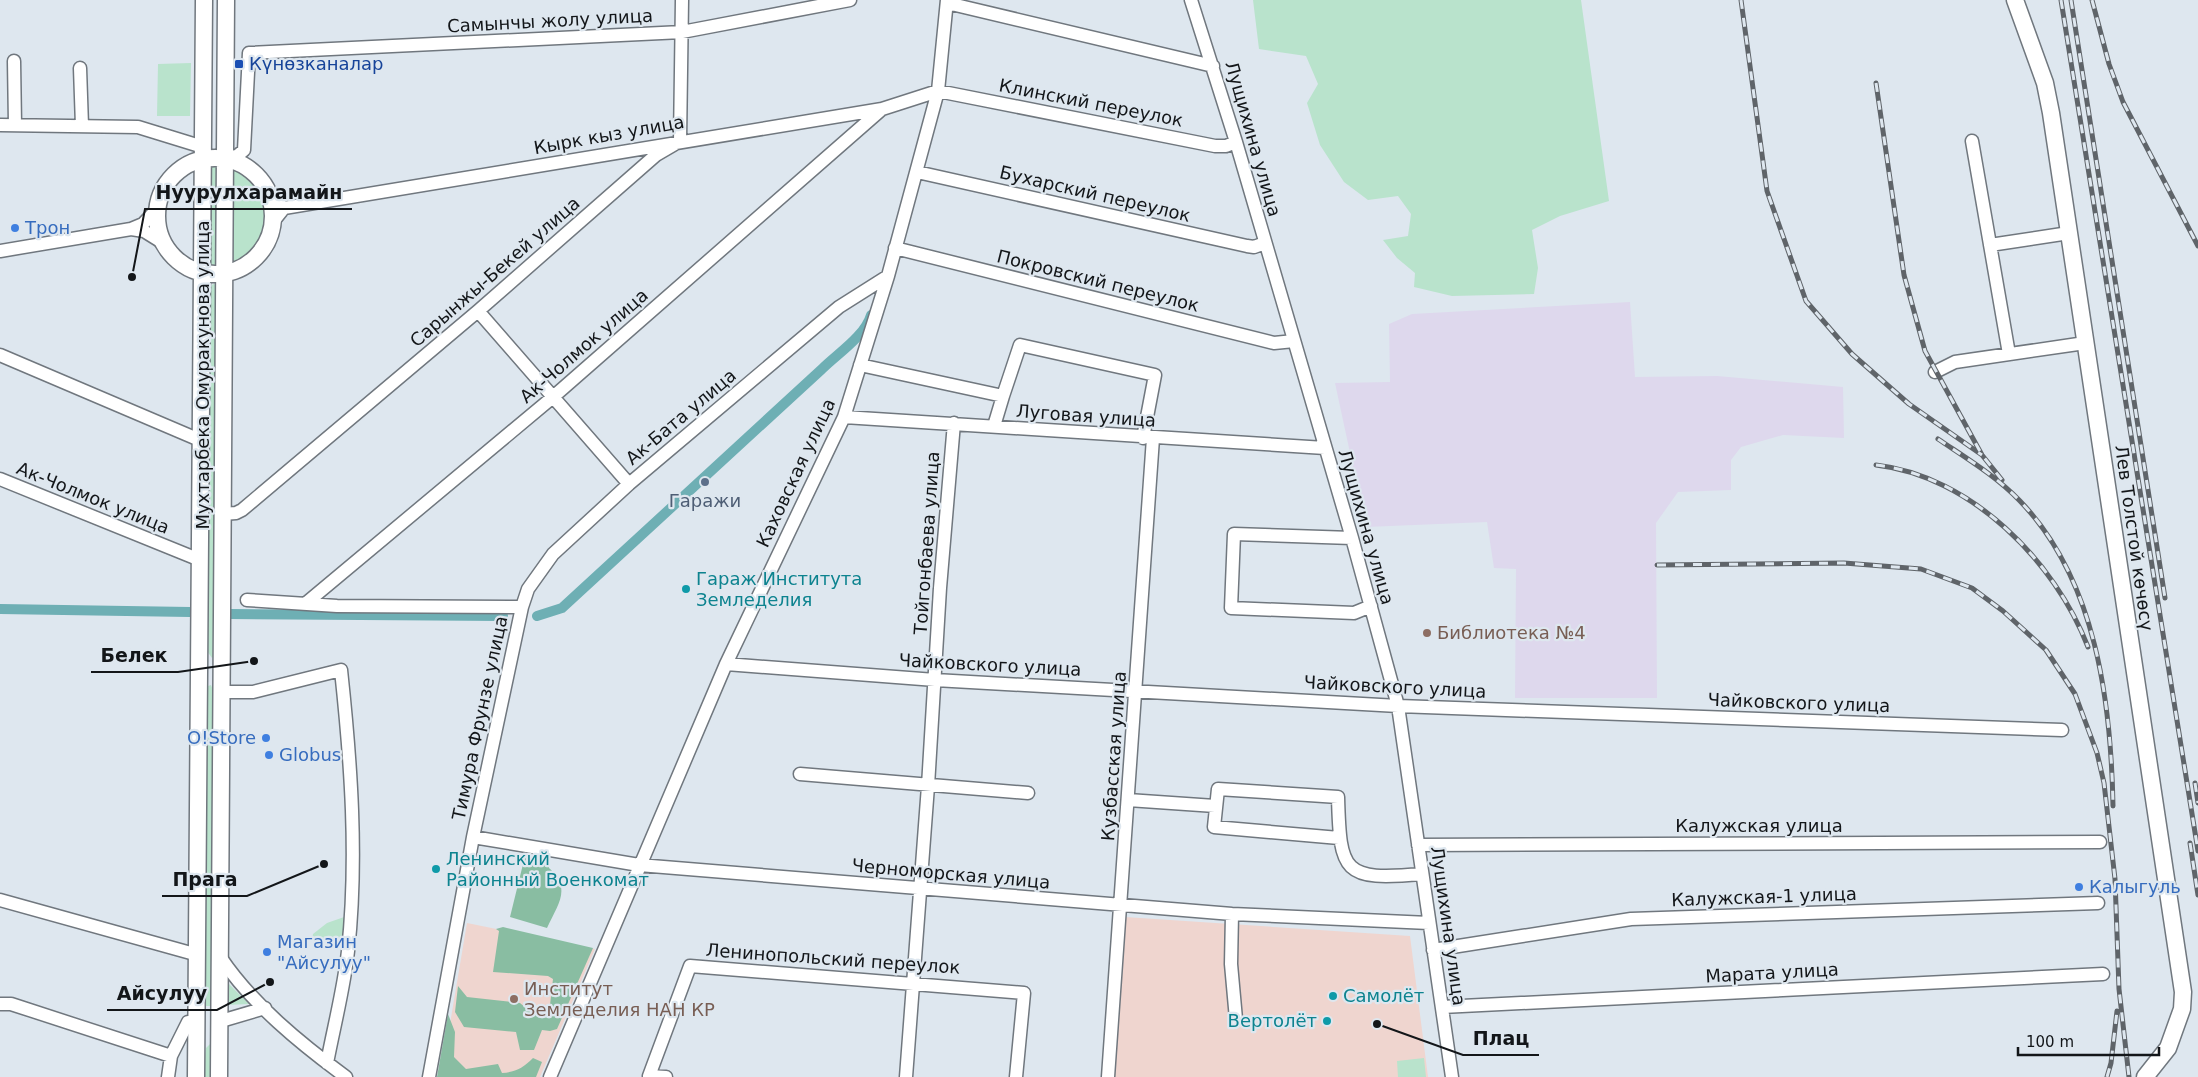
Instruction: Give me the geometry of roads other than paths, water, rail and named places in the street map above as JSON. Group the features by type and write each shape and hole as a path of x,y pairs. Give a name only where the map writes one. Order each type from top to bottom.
{"main road":[{"name":"Мухтарбека Омуракунова улица","path":"196,1077 204,0"},
{"name":"Мухтарбека Омуракунова улица","path":"219,1077 221,1021 221,692 226,0"},
{"name":"Лев Толстой көчөсү","path":"2015,0 2045,83 2183,992 2182,1009 2168,1048 2145,1077"},
{"path":"203,153 225,158 244,165 253,171 266,188 270,197 272,223 268,240 254,259 235,270 224,273 202,272 181,262 165,244 158,224 158,208 162,192 175,174 183,167 203,153"},
{"path":"197,1022 221,1021"}],"street":[{"path":"680,141 682,0"},
{"name":"Самынчы жолу улица","path":"225,158 237,156 244,150 249,53 682,32 850,0"},
{"name":"Лущихина улица","path":"1191,0 1214,66 1352,538 1398,706 1452,1077"},
{"path":"947,1 1214,66"},
{"name":"Каховская улица","path":"550,1077 726,664 844,417 888,276 938,91 947,1"},
{"path":"14,61 15,125"},
{"path":"80,68 82,126"},
{"name":"Кырк кыз улица","path":"284,208 882,109 938,91"},
{"name":"Клинский переулок","path":"938,91 1215,146 1226,146 1236,142"},
{"name":"Ак-Чолмок улица","path":"305,604 553,397 882,109"},
{"path":"0,125 138,127 203,153"},
{"name":"Сарынжы-Бекей улица","path":"222,514 236,513 242,510 478,311 656,155 680,141"},
{"path":"1972,141 2009,354"},
{"name":"Бухарский переулок","path":"917,172 1246,246 1254,247 1265,243"},
{"path":"270,197 284,208 272,223"},
{"path":"131,230 143,224 158,208"},
{"path":"0,251 131,230 144,231 165,244"},
{"path":"1990,246 2069,233"},
{"name":"Покровский переулок","path":"895,248 1274,343 1294,341"},
{"name":"Ак-Бата улица","path":"522,607 528,589 553,554 629,484 839,307 888,276"},
{"path":"478,311 629,484"},
{"path":"1936,372 1955,362 2085,343"},
{"name":"Кузбасская улица","path":"1003,396 1020,345 1155,375 1148,438 1136,691 1108,1077"},
{"path":"0,356 202,441"},
{"path":"860,365 1003,396 994,426"},
{"name":"Луговая улица","path":"844,417 1325,448"},
{"name":"Тойгонбаева улица","path":"906,1077 928,786 940,588 954,423"},
{"name":"Ак-Чолмок улица","path":"0,480 200,560"},
{"path":"1352,538 1234,534 1231,608 1354,613 1371,606"},
{"name":"Тимура Фрунзе улица","path":"246,600 305,604 522,607 473,837 429,1077"},
{"name":"Чайковского улица","path":"726,664 935,680 1398,706 2062,730"},
{"path":"221,692 252,692 341,670 349,746 353,843 348,951 327,1063"},
{"path":"800,774 1028,793"},
{"path":"1339,838 1214,827 1218,789 1338,796 1339,838 1346,863 1356,871 1383,876 1422,874"},
{"path":"1128,800 1215,806"},
{"name":"Черноморская улица","path":"473,837 639,865 920,890 1232,914 1430,923"},
{"name":"Калужская улица","path":"1418,845 2100,842"},
{"path":"0,900 198,955"},
{"name":"Калужская-1 улица","path":"1433,950 1631,919 2098,903"},
{"path":"1232,914 1231,964 1236,1019"},
{"path":"220,958 232,975 265,1008 327,1063 346,1077"},
{"name":"Ленинопольский переулок","path":"666,1077 649,1076 690,966 1024,992 1016,1077"},
{"name":"Марата улица","path":"1442,1007 2103,974"},
{"path":"0,1004 11,1004 170,1056"},
{"path":"221,1021 265,1008"},
{"path":"168,1077 170,1056 188,1022 197,1022"}],"waterway":[{"path":"537,616 562,608 850,344 863,330 871,315"},
{"path":"0,609 190,612"},
{"path":"229,614 503,616"}],"railway":[{"path":"1741,0 1767,191 1806,301 1852,354 1909,404 1982,455"},
{"path":"2061,0 2198,851"},
{"path":"2071,0 2165,598"},
{"path":"2092,0 2109,64 2123,102 2198,246"},
{"path":"1876,83 1904,275 1925,351 1982,455 2002,480"},
{"path":"1938,439 1991,475 2011,492 2046,532 2066,567 2082,605 2094,644 2103,684 2112,766 2113,806"},
{"path":"1876,465 1911,472 1945,486 1976,505 2005,528 2031,555 2054,584 2073,615 2088,647"},
{"path":"1657,565 1844,563 1921,569 1972,588 2003,611 2046,650 2075,694 2097,753 2104,783 2115,879 2119,989 2129,1077"},
{"path":"2195,783 2198,803"},
{"path":"2190,843 2198,895"},
{"path":"2107,1077 2111,1063 2117,1011"}],"place":[{"name":"Күнөзканалар","path":"239,64"},
{"name":"Трон","path":"15,228"},
{"name":"Нуурулхарамайн","path":"132,277"},
{"name":"Гаражи","path":"705,482"},
{"name":"Гараж Института Земледелия","path":"686,589"},
{"name":"Библиотека №4","path":"1427,633"},
{"name":"Белек","path":"254,661"},
{"name":"O!Store","path":"266,738"},
{"name":"Globus","path":"269,755"},
{"name":"Прага","path":"324,864"},
{"name":"Ленинский Районный Военкомат","path":"436,869"},
{"name":"Калыгуль","path":"2079,887"},
{"name":"Магазин \"Айсулуу\"","path":"267,952"},
{"name":"Айсулуу","path":"270,982"},
{"name":"Самолёт","path":"1333,996"},
{"name":"Институт Земледелия НАН КР","path":"514,999"},
{"name":"Вертолёт","path":"1327,1021"},
{"name":"Плац","path":"1377,1024"}]}
